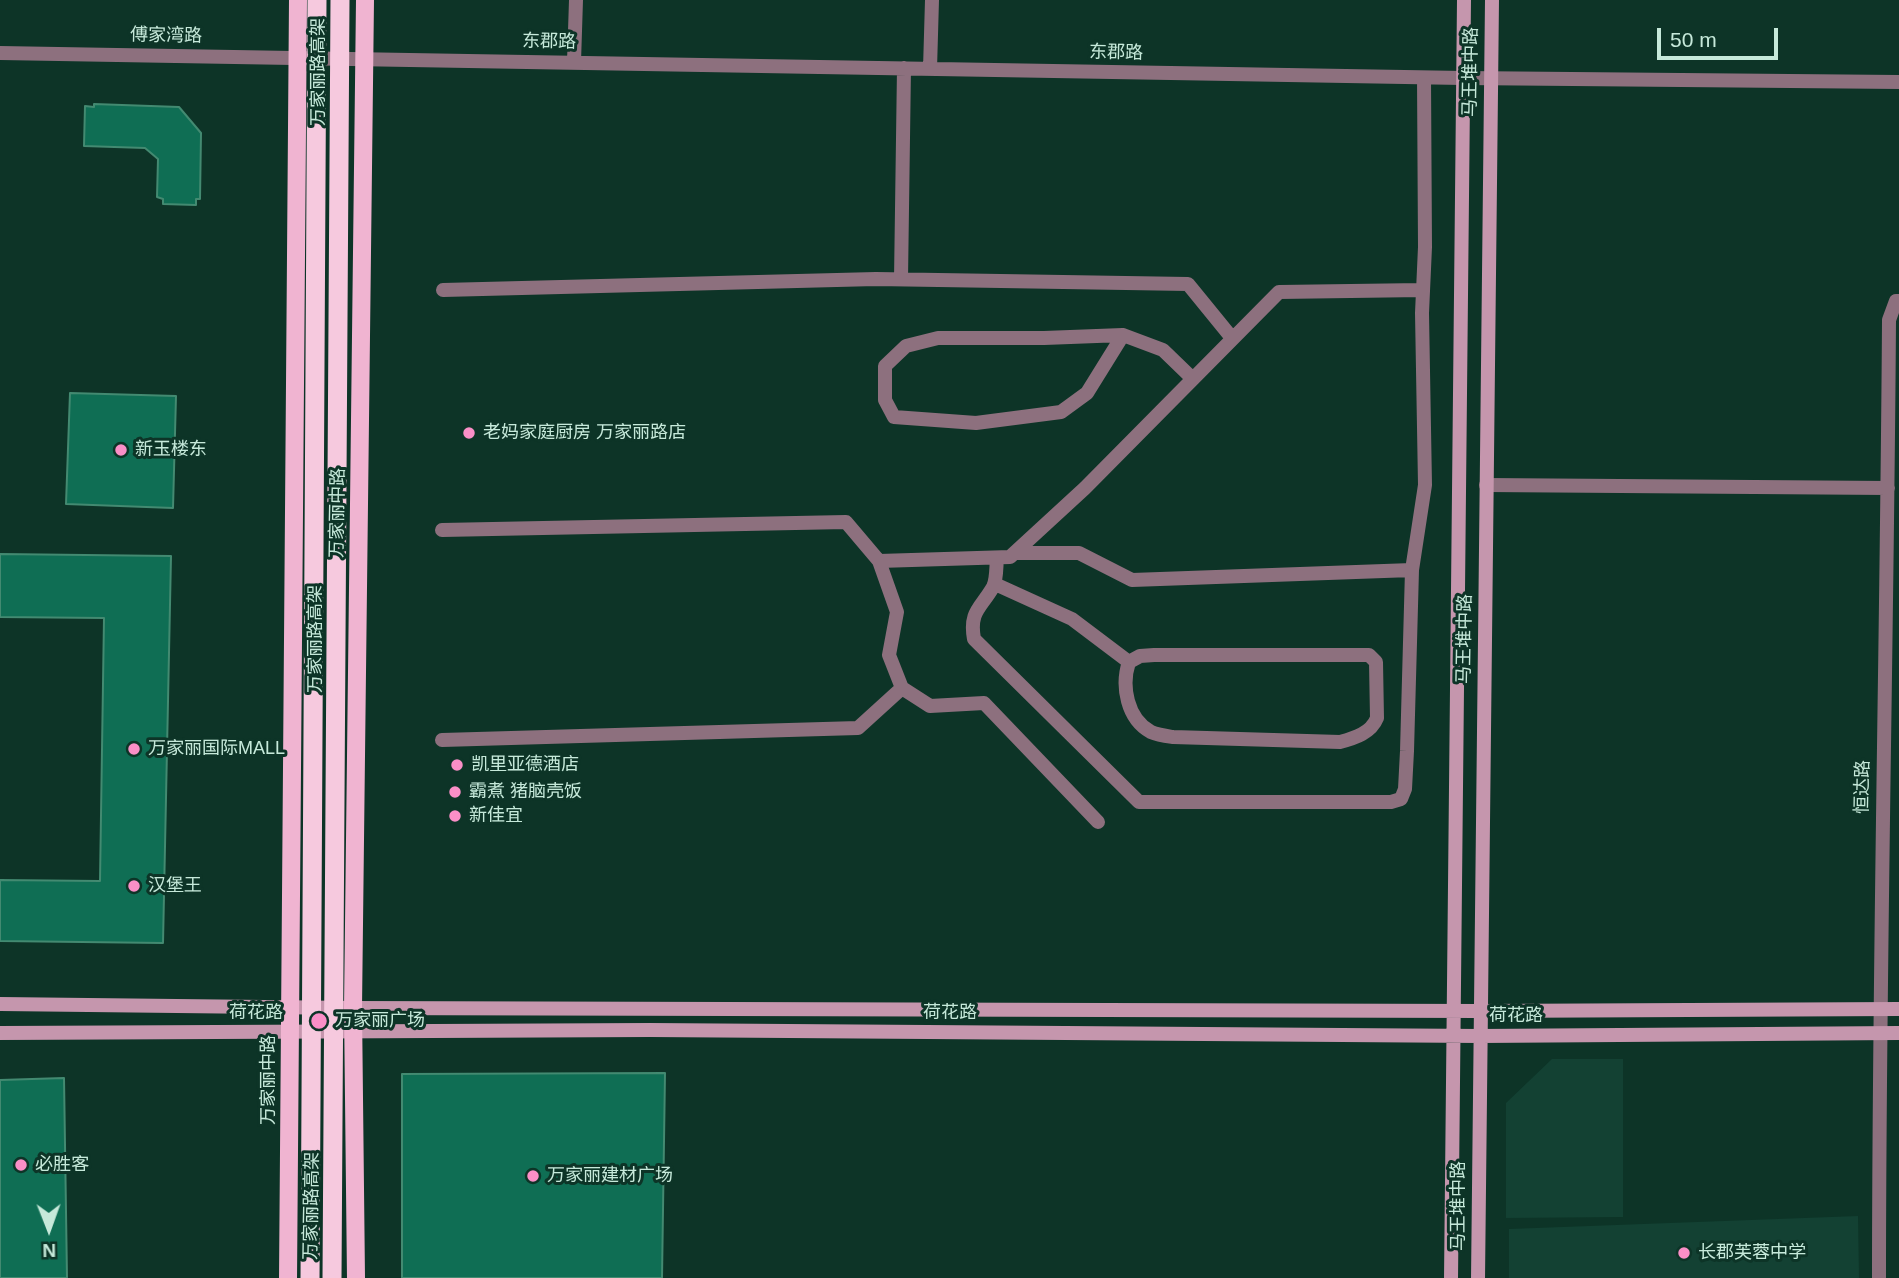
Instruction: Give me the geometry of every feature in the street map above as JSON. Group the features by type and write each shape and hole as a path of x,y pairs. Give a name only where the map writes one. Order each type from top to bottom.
{"highway":[{"name":"万家丽路高架","path":"310,1278 317,0"},
{"name":"万家丽路高架","path":"332,1278 340,0"}],"main road":[{"name":"万家丽中路","path":"288,1278 299,0"},
{"name":"万家丽中路","path":"356,1278 353,1008 365,0"},
{"name":"马王堆中路","path":"1451,1278 1464,0"},
{"name":"马王堆中路","path":"1478,1278 1492,0"},
{"name":"荷花路","path":"0,1004 290,1008 1453,1011 1899,1009"},
{"name":"荷花路","path":"0,1033 650,1030 1454,1036 1899,1033"}],"street":[{"path":"574,62 576,0"},
{"path":"930,68 932,0"},
{"name":"傅家湾路","path":"0,53 332,58"},
{"name":"东郡路","path":"332,58 1424,78 1899,82"},
{"path":"901,279 904,68"},
{"path":"997,558 995,584 975,611 972,626 974,639 1139,802 1391,803 1401,799 1405,789 1412,570 1425,485 1422,290 1425,247 1424,78"},
{"path":"443,290 901,279 1188,284 1232,338"},
{"path":"879,561 997,558 1010,557 1016,553 1085,488 1279,292 1422,290"},
{"name":"恒达路","path":"1879,1278 1879,1010 1889,320 1896,301 1899,301"},
{"path":"1123,335 1087,393 1061,412 976,423 894,417 885,400 885,366 906,346 938,338 1123,335 1163,349 1193,379"},
{"path":"1486,485 1888,488"},
{"path":"442,530 846,522 879,561 897,612 889,655 902,688 930,706 984,703 1098,822"},
{"path":"1016,553 1079,553 1132,580 1412,570"},
{"path":"995,584 1072,619 1129,662"},
{"path":"1362,653 1376,662 1377,718 1365,732 1339,742 1173,737 1154,734 1144,727 1130,710 1125,681 1129,662 1140,656 1154,655 1362,653"},
{"path":"442,740 858,728 902,688"}],"shaded area":[{"path":"1552,1059 1623,1059 1623,1217 1506,1218 1506,1103"},
{"name":"长郡芙蓉中学","path":"1858,1216 1859,1278 1509,1278 1509,1229"}],"building":[{"path":"94,104 179,107 201,133 200,199 196,199 196,205 163,204 163,199 157,197 158,159 145,148 84,146 85,106 94,107"},
{"name":"新玉楼东","path":"70,393 176,396 173,508 66,504"},
{"name":"万家丽国际MALL","path":"0,554 171,556 163,943 0,941 0,880 100,881 104,618 0,617"},
{"name":"万家丽建材广场","path":"665,1073 662,1278 402,1278 402,1074"},
{"path":"64,1078 67,1278 0,1278 0,1080"}],"place":[{"name":"老妈家庭厨房 万家丽路店","path":"469,433"},
{"name":"新玉楼东","path":"121,450"},
{"name":"万家丽国际MALL","path":"134,749"},
{"name":"凯里亚德酒店","path":"457,765"},
{"name":"霸煮 猪脑壳饭","path":"455,792"},
{"name":"新佳宜","path":"455,816"},
{"name":"汉堡王","path":"134,886"},
{"name":"万家丽广场","path":"319,1021"},
{"name":"必胜客","path":"21,1165"},
{"name":"万家丽建材广场","path":"533,1176"},
{"name":"长郡芙蓉中学","path":"1684,1253"}]}
